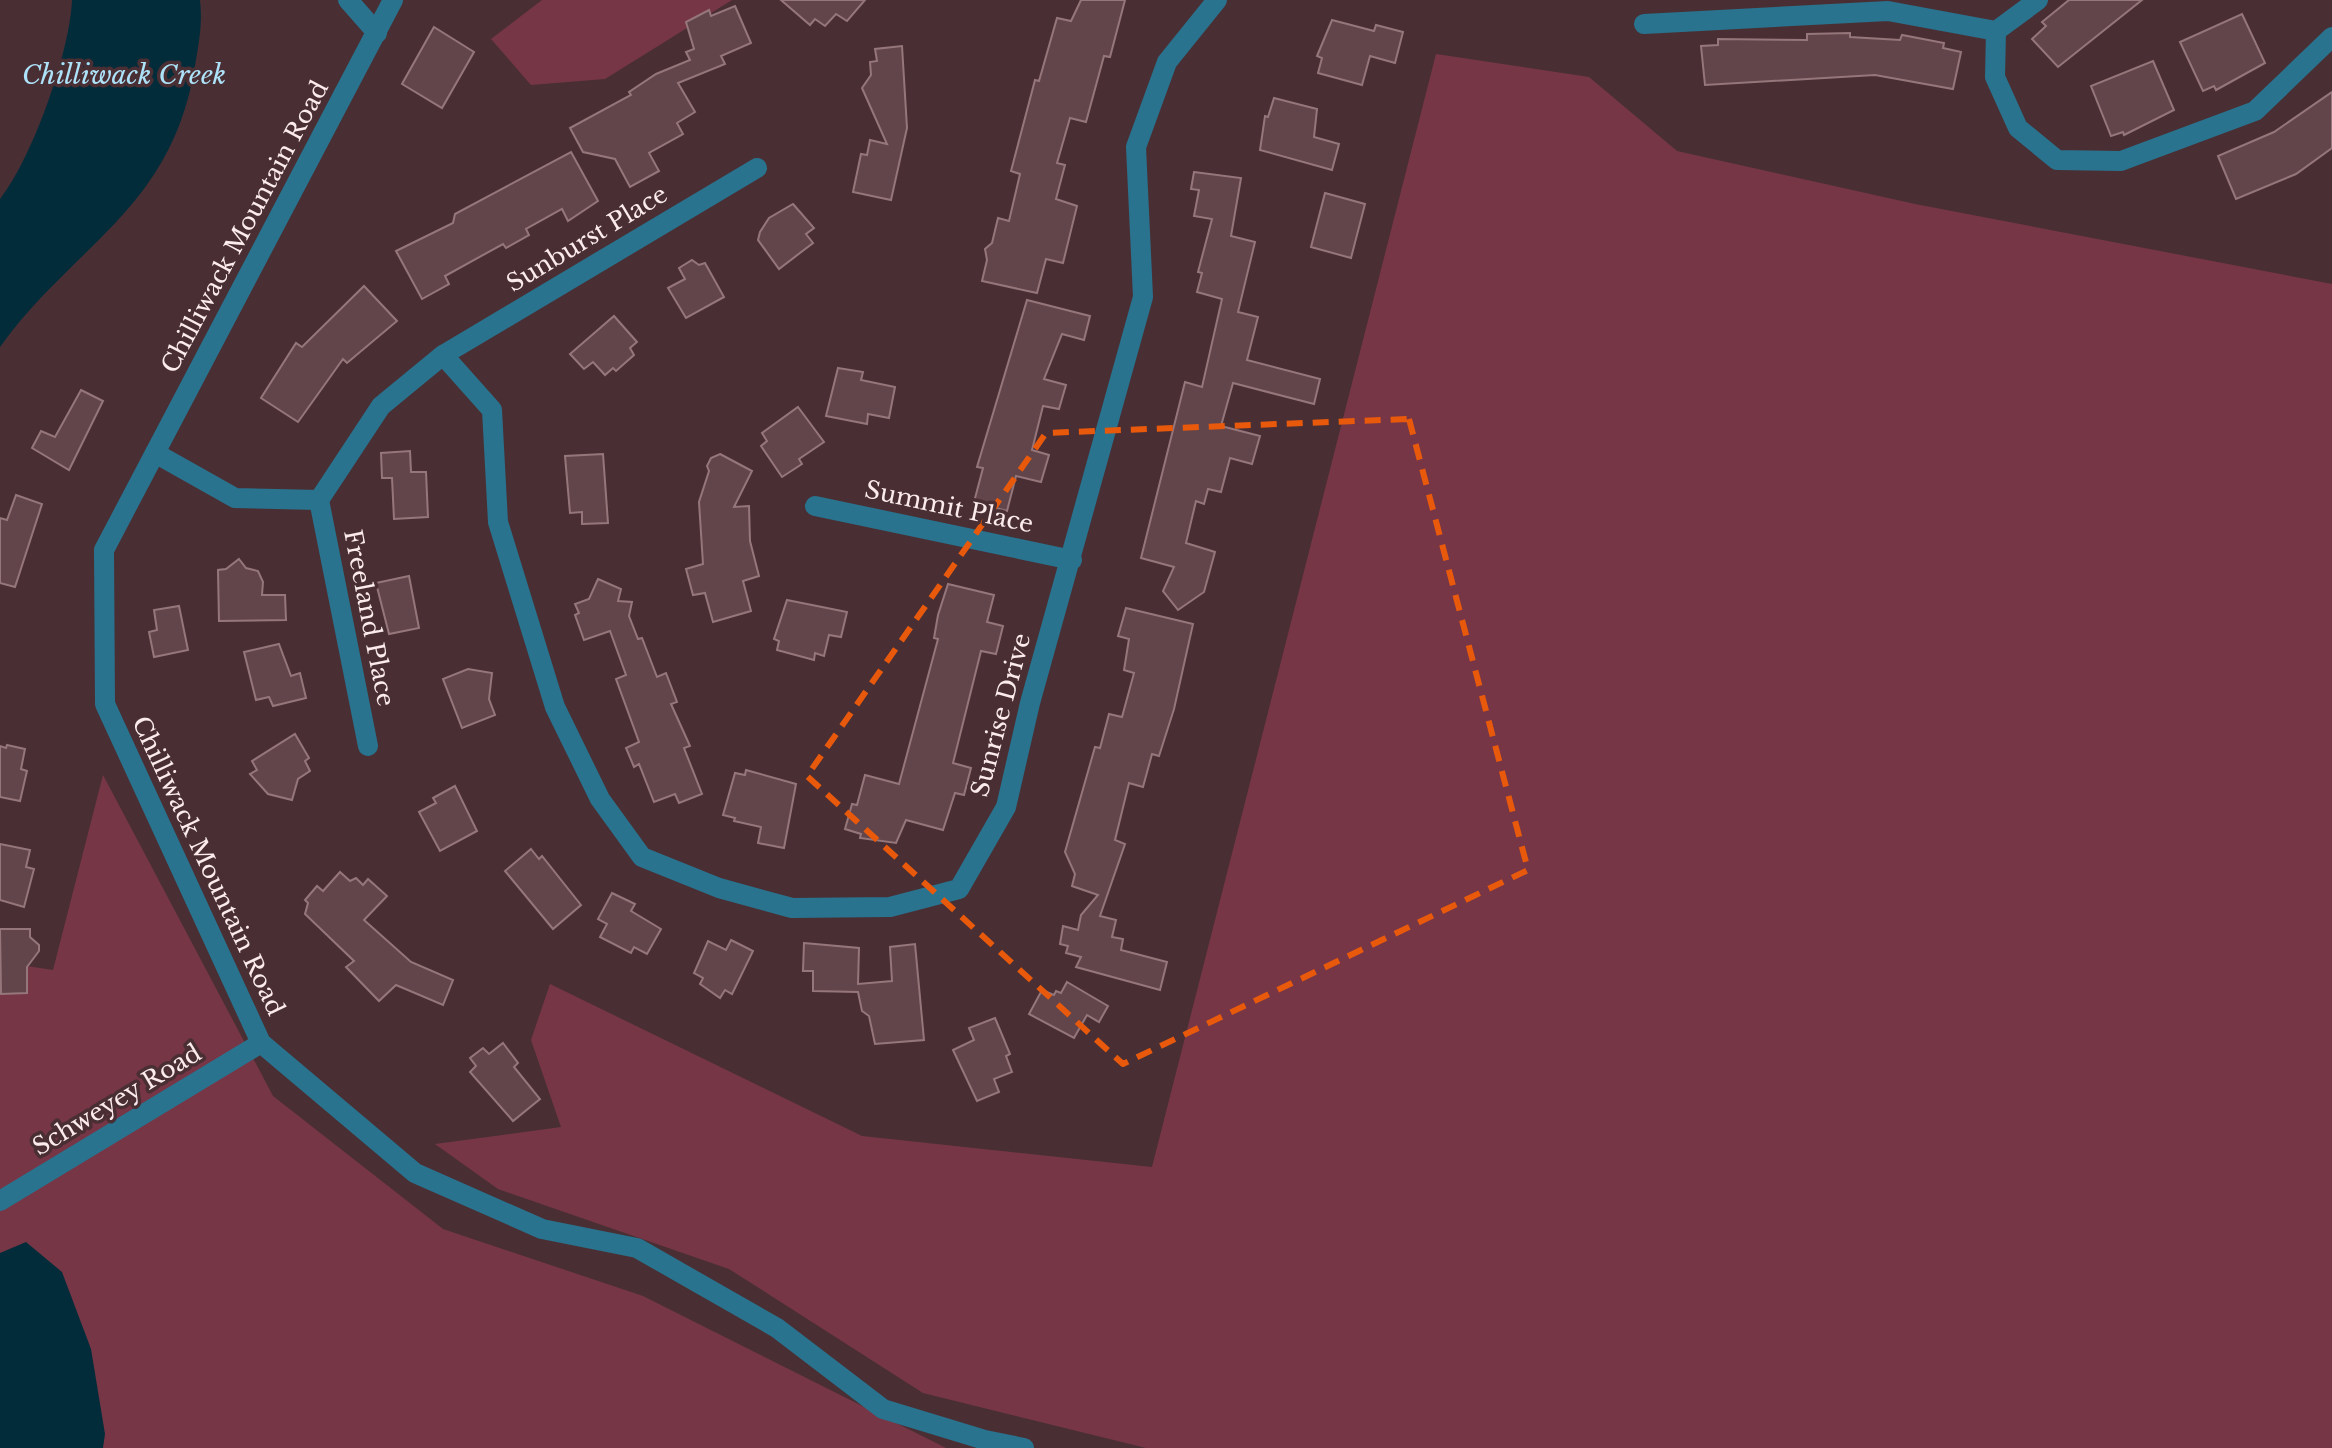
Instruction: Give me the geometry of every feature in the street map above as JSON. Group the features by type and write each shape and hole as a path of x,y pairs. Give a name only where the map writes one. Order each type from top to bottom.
{"street":[{"path":"348,0 377,33"},
{"name":"Chilliwack Mountain Road","path":"393,0 104,550 105,704 261,1043 415,1173 542,1229 637,1248 777,1328 883,1409 985,1440 1024,1448"},
{"name":"Sunrise Drive","path":"443,355 492,410 498,522 555,707 600,799 642,857 719,888 792,908 890,907 959,889 1006,807 1030,703 1143,297 1136,147 1167,62 1217,0"},
{"path":"1644,24 1888,11 1996,31 2038,0"},
{"path":"1996,31 1995,77 2018,128 2057,160 2121,161 2255,111 2332,37"},
{"name":"Sunburst Place","path":"443,355 757,168"},
{"path":"155,453 235,498 319,500 381,406 443,355"},
{"name":"Freeland Place","path":"319,500 368,746"},
{"name":"Summit Place","path":"815,506 1072,560"},
{"name":"Schweyey Road","path":"0,1201 261,1043"}],"highlighted area":[{"path":"1409,419 1528,870 1123,1064 807,776 1046,433"}],"shaded area":[{"path":"542,0 732,0 605,79 531,85 491,39"},
{"path":"1436,54 1589,77 1677,151 1915,204 2332,284 2332,1448 1146,1448 923,1393 729,1269 498,1189 435,1144 561,1127 531,1040 550,984 862,1136 1152,1167"},
{"path":"103,775 273,1096 443,1229 643,1296 946,1448 75,1448 0,1423 0,962 53,970"}],"water":[{"name":"Chilliwack Creek","path":"72,0 200,0 194,72 181,120 163,160 140,194 115,224 28,312 0,347 0,199 24,158 47,104 64,47"},
{"path":"26,1242 62,1272 91,1349 105,1434 103,1448 0,1448 0,1253"}],"building":[{"path":"781,0 865,0 847,21 836,14 825,26 815,19 810,25"},
{"path":"1081,0 1125,0 1110,57 1104,56 1086,122 1070,118 1057,163 1065,165 1056,199 1077,206 1063,263 1046,259 1037,293 982,281 987,260 985,249 992,243 998,218 1009,221 1020,174 1011,171 1035,80 1039,81 1057,18 1071,21"},
{"path":"2069,0 2142,0 2058,67 2032,39 2046,26 2042,22"},
{"path":"735,6 751,43 721,56 725,64 678,83 695,112 677,123 683,134 649,153 659,171 630,187 615,159 583,152 570,128 631,95 629,92 656,74 690,60 686,52 694,49 686,22 709,10 711,16"},
{"path":"2242,14 2265,63 2216,90 2214,86 2203,91 2180,42"},
{"path":"1332,20 1374,31 1376,25 1403,32 1395,63 1370,56 1362,85 1318,73 1322,58 1317,56"},
{"path":"434,27 474,52 442,108 402,84"},
{"path":"1850,33 1850,37 1900,40 1902,35 1944,43 1943,48 1961,52 1953,89 1875,75 1705,85 1701,46 1718,45 1718,39 1807,40 1807,34"},
{"path":"902,46 907,128 891,200 853,192 861,154 867,155 870,140 887,144 862,88 871,75 870,62 877,61 875,49"},
{"path":"2153,61 2174,110 2124,135 2123,132 2111,136 2091,86"},
{"path":"2332,92 2332,148 2296,174 2236,199 2218,156 2274,132"},
{"path":"1274,98 1317,109 1314,137 1339,144 1332,170 1260,150 1265,116 1268,117"},
{"path":"571,152 598,201 568,221 562,209 526,229 529,235 506,248 503,244 445,276 449,284 422,299 396,251 453,223 455,214"},
{"path":"1194,172 1241,178 1231,236 1255,242 1238,312 1258,317 1247,360 1320,379 1314,404 1233,383 1221,426 1260,436 1252,464 1230,458 1221,492 1208,489 1204,504 1196,501 1186,543 1215,552 1204,592 1178,610 1163,591 1174,567 1141,558 1185,382 1202,387 1222,299 1197,292 1202,273 1198,272 1212,219 1194,216 1199,190 1191,189"},
{"path":"1325,193 1365,204 1351,258 1311,247"},
{"path":"793,204 814,228 806,234 813,243 779,269 758,240 769,218"},
{"path":"692,260 699,265 705,263 724,297 686,318 668,288 685,279 679,268"},
{"path":"364,286 397,321 347,363 343,359 298,422 261,398 296,343 302,347"},
{"path":"1027,300 1090,316 1084,340 1062,334 1044,379 1066,385 1059,409 1043,406 1032,450 1049,455 1041,482 1016,476 1007,511 974,502 983,468 977,467"},
{"path":"614,316 637,342 630,348 634,355 616,371 613,368 605,375 593,362 584,369 570,354"},
{"path":"838,368 863,372 861,380 895,387 889,418 868,414 867,424 826,416"},
{"path":"81,390 103,401 69,470 32,448 41,431 55,437"},
{"path":"798,407 824,442 799,459 802,464 782,477 761,446 767,441 762,433"},
{"path":"410,451 411,472 426,472 428,517 394,519 392,478 382,478 381,453"},
{"path":"603,454 608,523 582,524 582,512 570,513 565,456"},
{"path":"720,454 752,471 734,507 749,506 750,541 759,576 743,581 751,611 713,622 705,593 693,595 686,569 703,564 699,502 709,471 707,466 711,458"},
{"path":"16,495 42,504 15,587 0,583 0,518 7,520"},
{"path":"239,559 246,568 258,571 263,582 262,595 285,595 286,620 219,621 218,570 226,569"},
{"path":"409,576 419,628 389,634 376,583"},
{"path":"598,579 621,589 618,601 632,602 629,616 638,639 642,638 657,677 666,673 677,702 671,704 690,746 684,748 702,794 679,803 675,794 654,802 639,764 634,767 626,748 639,742 616,679 626,675 610,631 584,640 575,615 579,613 575,604 589,599"},
{"path":"948,584 994,595 987,622 1003,626 996,654 981,651 953,763 971,768 964,795 955,793 943,830 906,820 896,843 860,838 861,834 845,829 852,804 857,805 865,775 899,784 938,639 934,638 938,615"},
{"path":"787,600 847,612 841,637 829,635 824,656 815,653 814,660 777,650 779,641 774,639"},
{"path":"179,606 188,650 154,657 149,632 157,630 154,610"},
{"path":"1126,608 1193,624 1174,709 1159,756 1152,754 1143,787 1129,783 1115,840 1125,844 1100,916 1116,920 1112,937 1123,939 1121,950 1167,962 1160,990 1076,967 1081,957 1066,953 1068,946 1060,944 1063,926 1078,930 1081,915 1098,895 1072,886 1075,874 1065,852 1095,747 1100,748 1109,714 1122,717 1134,673 1124,670 1129,639 1118,636"},
{"path":"279,644 291,676 300,673 306,698 273,706 269,697 256,700 244,652"},
{"path":"468,669 492,673 489,699 495,715 462,728 443,679"},
{"path":"295,734 309,758 305,761 310,771 298,779 292,800 268,794 250,774 257,770 252,761"},
{"path":"7,745 25,749 21,769 27,771 20,801 0,797 0,746 6,748"},
{"path":"746,770 796,784 784,848 758,843 761,827 734,821 735,818 723,815 735,773 745,775"},
{"path":"455,786 477,831 440,851 419,812 436,803 433,798"},
{"path":"0,844 30,850 26,867 34,869 24,907 0,900"},
{"path":"531,849 539,859 542,856 581,905 553,929 505,871"},
{"path":"340,872 350,881 356,878 363,885 368,879 387,896 364,920 411,962 453,980 443,1005 396,985 379,1001 346,967 354,961 305,914 308,903 305,900 317,886 323,891"},
{"path":"612,893 635,904 631,911 661,929 647,954 634,947 631,953 600,937 607,924 598,919"},
{"path":"0,929 30,929 30,937 39,945 39,951 27,967 27,993 1,994"},
{"path":"731,940 753,951 732,994 725,990 720,998 700,984 703,978 694,973 708,941 726,950"},
{"path":"804,943 859,948 858,984 892,981 890,947 915,944 924,1040 875,1044 869,1016 862,1011 858,992 813,991 813,971 803,971"},
{"path":"1067,982 1108,1006 1099,1022 1087,1015 1074,1038 1029,1014 1042,990 1054,995 1056,991 1061,993"},
{"path":"995,1018 1010,1054 1006,1056 1012,1072 994,1079 999,1092 977,1101 953,1050 974,1040 969,1028"},
{"path":"503,1043 518,1063 514,1067 540,1099 513,1121 470,1072 476,1066 470,1058 483,1048 489,1054"}]}
